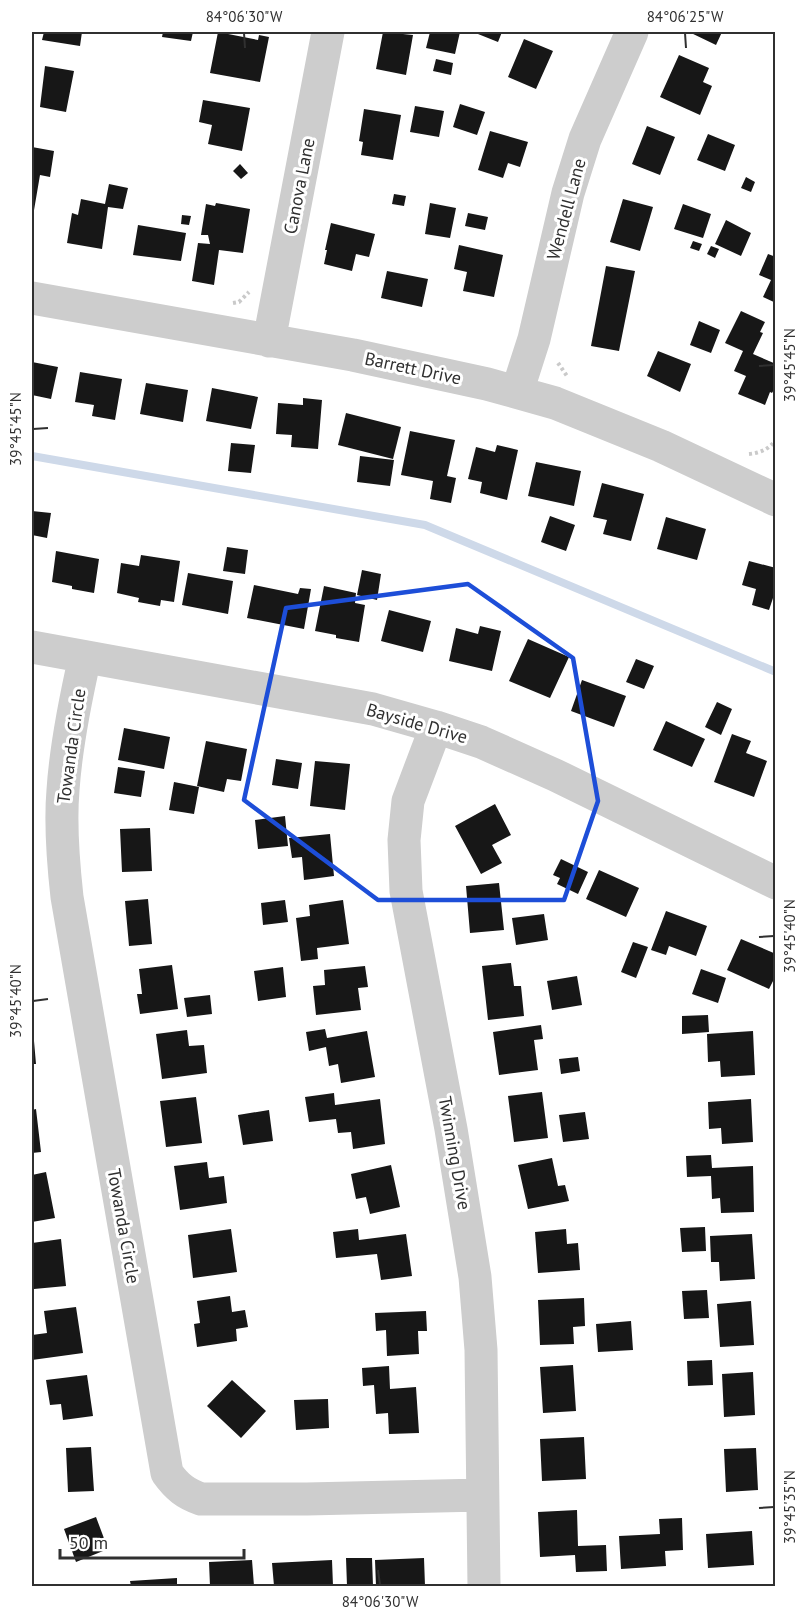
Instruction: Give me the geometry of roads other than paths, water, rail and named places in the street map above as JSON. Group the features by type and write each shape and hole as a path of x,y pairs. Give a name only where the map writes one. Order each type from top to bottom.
{"street":[{"name":"Canova Lane","path":"269,341 328,32"},
{"name":"Wendell Lane","path":"517,392 534,339 568,193 585,139 632,32"},
{"name":"Barrett Drive","path":"32,297 364,358 488,384 555,403 774,496"},
{"name":"Bayside Drive","path":"32,647 373,709 436,727 481,742 555,775 776,883"},
{"name":"Towanda Circle","path":"85,657 72,716 63,791 62,847 67,897 167,1473 175,1485 187,1494 201,1499 482,1495"},
{"name":"Twinning Drive","path":"436,727 408,801 404,840 406,891 453,1140 474,1266 481,1350 484,1587"}],"waterway":[{"path":"32,456 425,525 776,672"}]}
